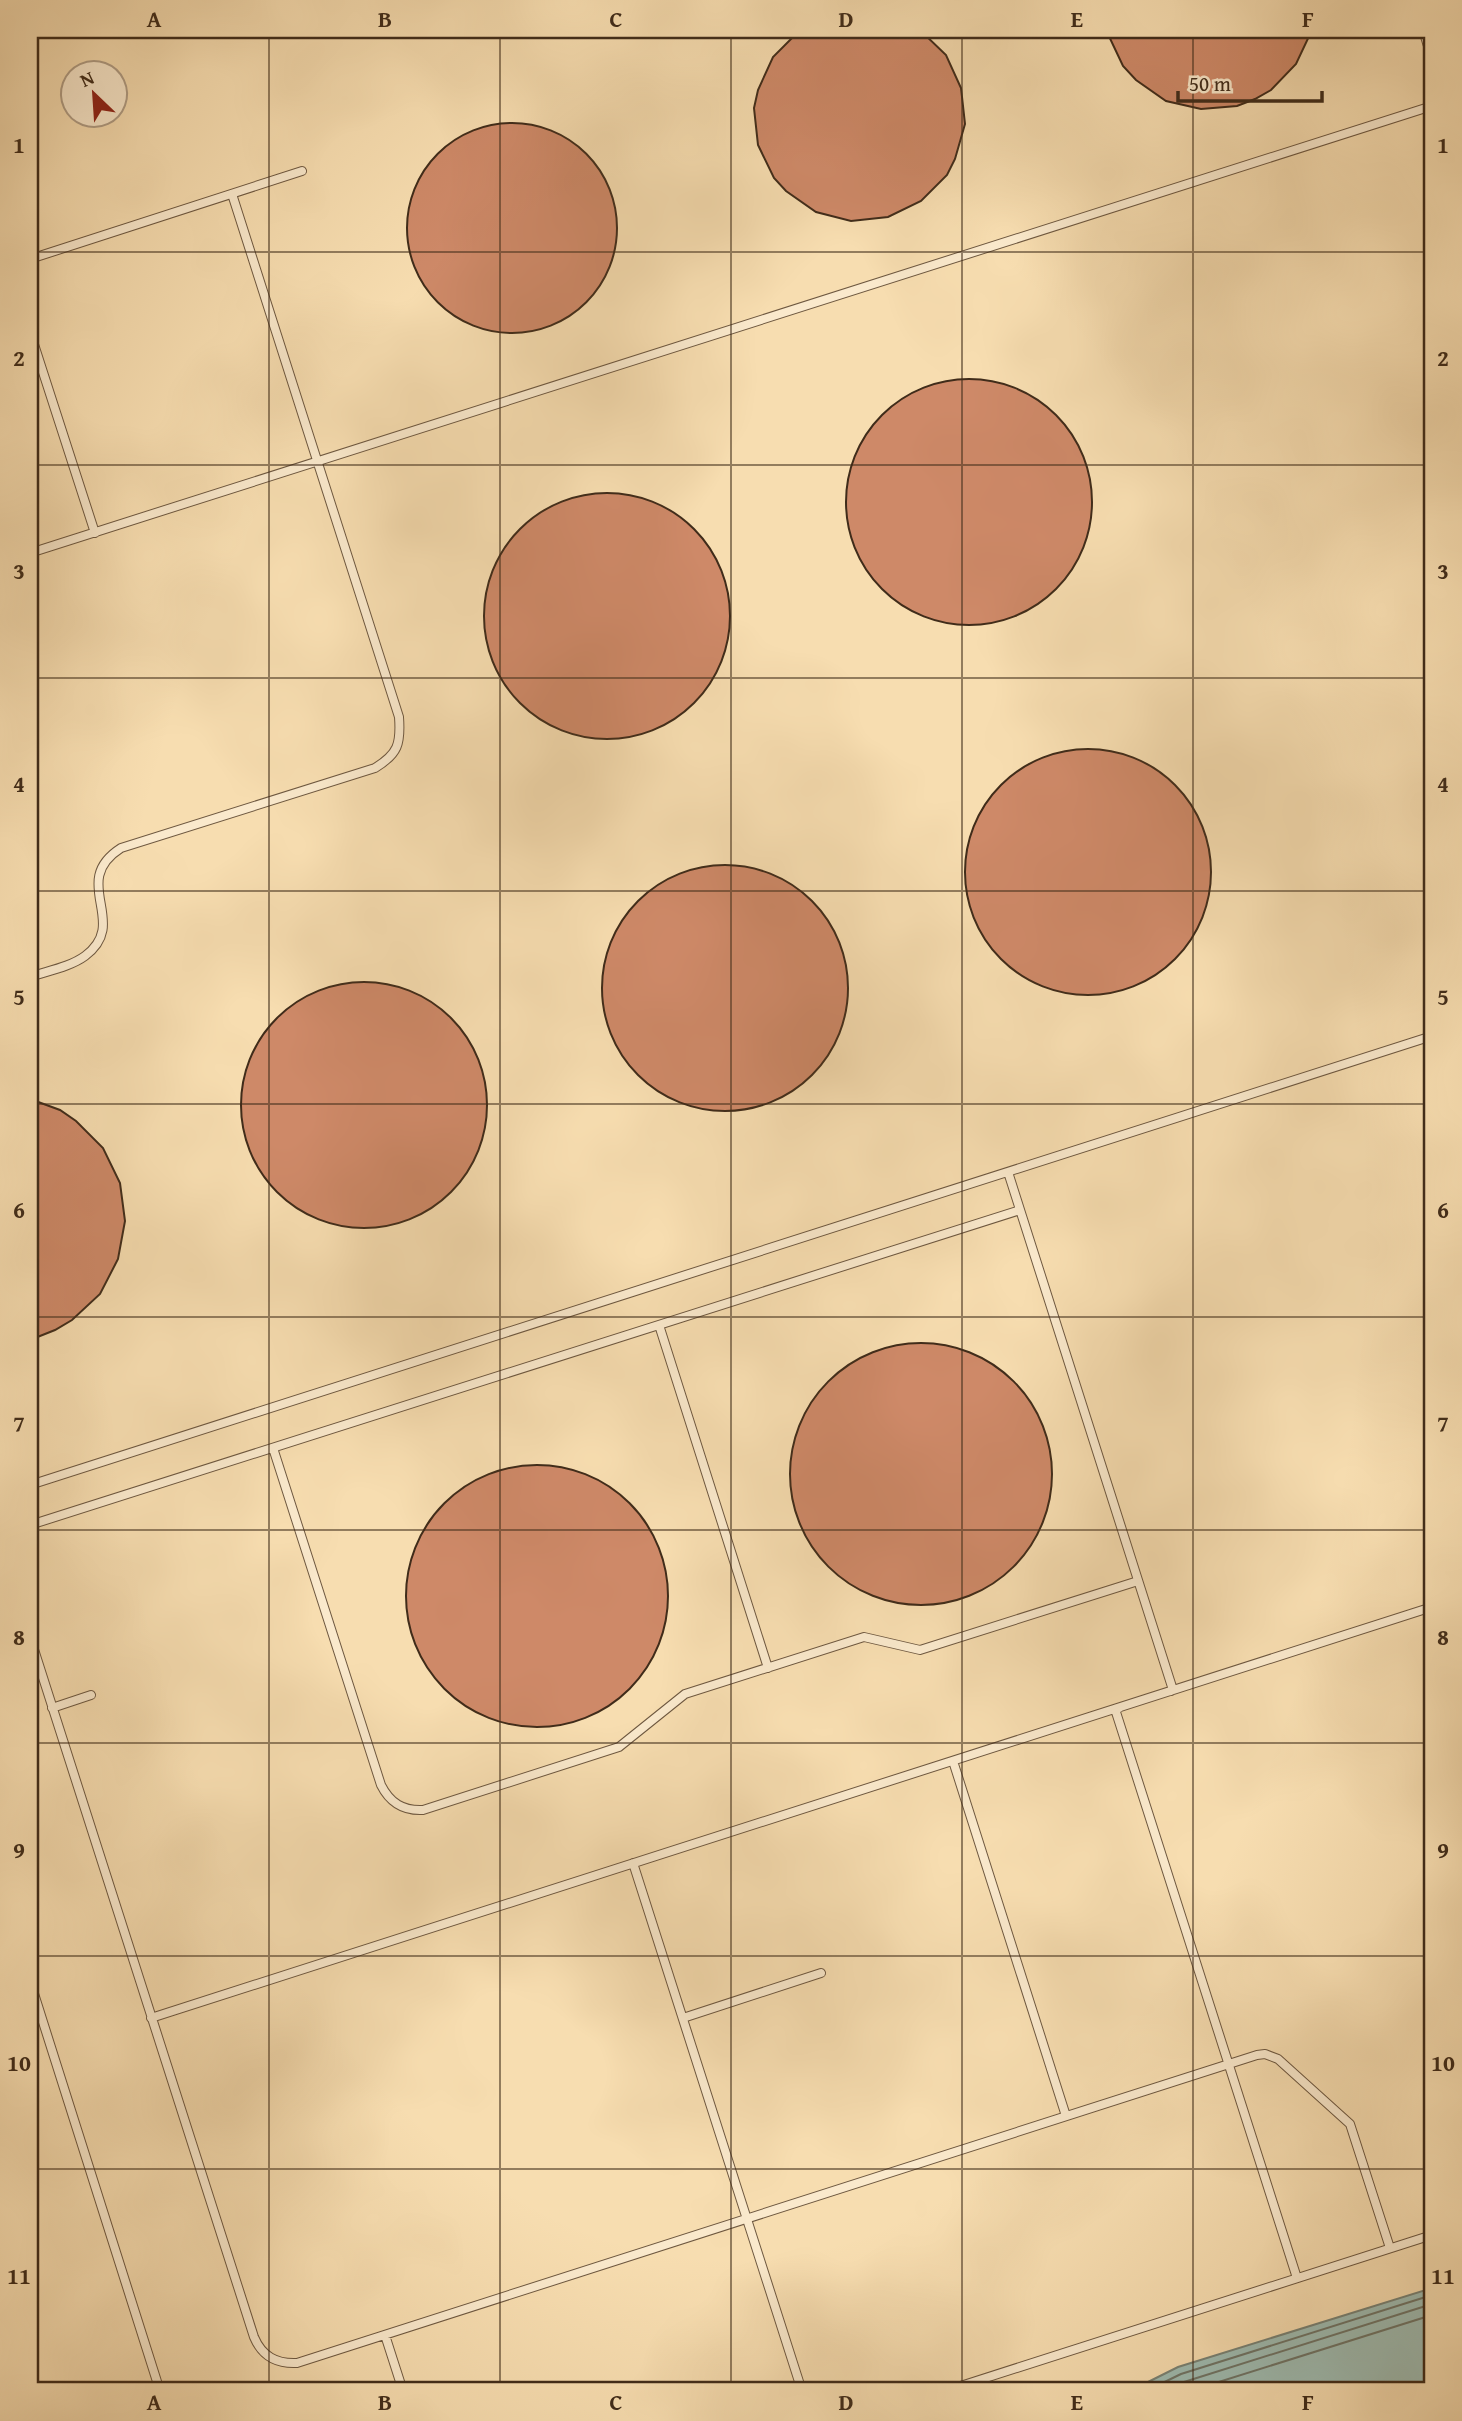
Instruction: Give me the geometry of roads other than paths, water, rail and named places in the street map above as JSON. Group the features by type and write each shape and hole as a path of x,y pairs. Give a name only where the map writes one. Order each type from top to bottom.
{"lane":[{"path":"1423,30 1432,59"},
{"path":"30,554 1432,106"},
{"path":"30,259 302,172"},
{"path":"30,977 83,958 97,946 104,928 98,882 101,865 108,856 121,848 375,768 390,759 398,747 399,717 232,194"},
{"path":"30,331 95,533"},
{"path":"30,1485 1432,1036"},
{"path":"1008,1172 1173,1690 1115,1709 1297,2278"},
{"path":"30,1525 1020,1210"},
{"path":"659,1325 768,1668"},
{"path":"273,1448 381,1785 390,1800 405,1809 423,1810 619,1747 685,1694 864,1637 920,1650 1138,1580"},
{"path":"152,2018 1432,1607"},
{"path":"30,1637 257,2346 270,2358 279,2362 297,2363 1257,2055 1278,2059 1350,2124 1390,2248"},
{"path":"52,1708 91,1695"},
{"path":"953,1761 1066,2116"},
{"path":"633,1863 802,2391"},
{"path":"683,2018 821,1973"},
{"path":"30,1982 160,2391"},
{"path":"945,2391 1432,2235"},
{"path":"385,2335 403,2391"}],"water":[{"path":"1432,2288 1432,2391 1130,2391 1178,2367"}]}
